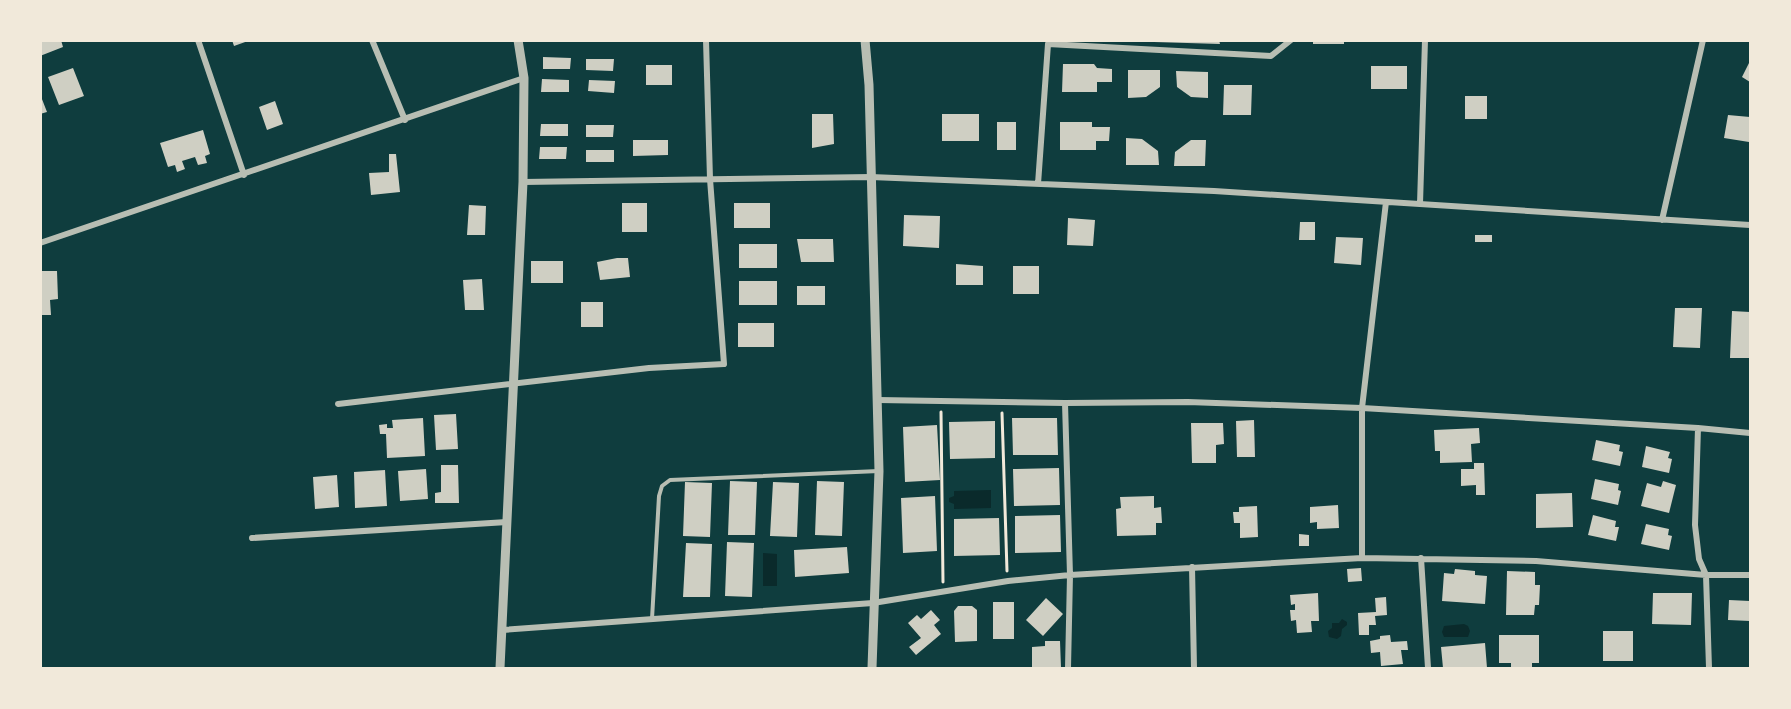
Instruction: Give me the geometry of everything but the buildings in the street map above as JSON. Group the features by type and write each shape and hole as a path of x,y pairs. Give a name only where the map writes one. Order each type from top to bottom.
{"street":[{"path":"198,40 244,175"},
{"path":"372,40 405,120"},
{"path":"500,669 523,182 524,78 518,40"},
{"path":"338,404 649,368 724,364 710,180 706,40"},
{"path":"865,40 869,85 879,471 872,669"},
{"path":"1038,184 1048,44 1271,56 1291,40"},
{"path":"1420,204 1425,40"},
{"path":"1662,220 1703,40"},
{"path":"40,243 524,78"},
{"path":"523,182 871,177 1226,192 1750,225"},
{"path":"1362,558 1362,408 1386,202"},
{"path":"878,400 1188,402 1362,408 1750,433"},
{"path":"1065,403 1070,575 1068,669"},
{"path":"1698,428 1695,525 1699,559 1706,575 1709,669"},
{"path":"252,538 507,522"},
{"path":"502,630 873,603 1008,581 1070,575 1362,558 1536,561 1706,575 1750,575"},
{"path":"1422,558 1428,669"},
{"path":"1192,567 1194,669"}],"lane":[{"path":"652,620 659,496 662,486 670,480 879,471"}],"path":[{"path":"941,401 943,592"},
{"path":"1002,402 1008,581"}],"water":[{"path":"991,490 991,508 954,509 954,504 949,502 949,498 954,496 954,491"},
{"path":"763,553 777,554 777,586 763,586"},
{"path":"1342,619 1347,622 1347,625 1342,629 1341,636 1337,639 1329,637 1328,631 1332,628 1332,623 1339,623"},
{"path":"1464,624 1470,631 1468,637 1444,637 1442,632 1444,626"}]}
